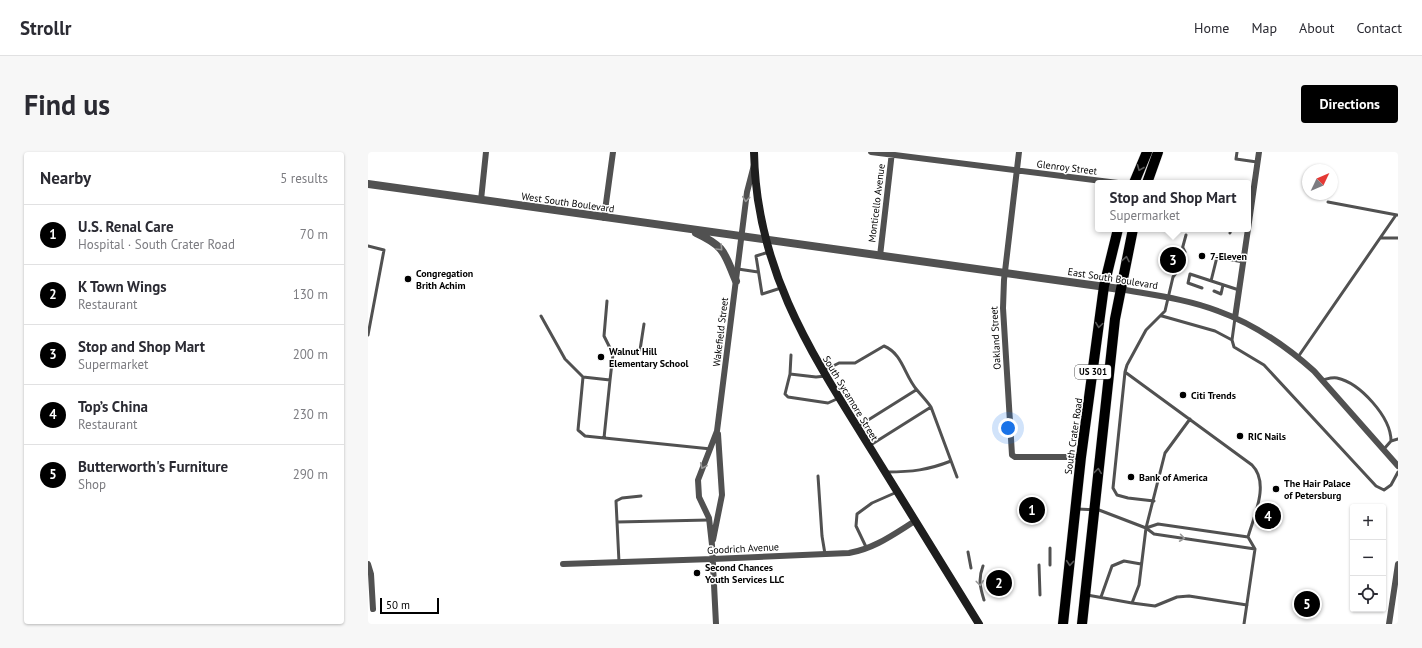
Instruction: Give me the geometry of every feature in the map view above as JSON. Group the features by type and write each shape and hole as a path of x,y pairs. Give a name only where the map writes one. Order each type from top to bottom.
{"main road":[{"name":"South Sycamore Street","path":"754,152 760,216 769,252 791,314 824,374 979,624"},
{"path":"1135,180 1147,152"},
{"path":"1148,180 1158,152"},
{"name":"South Crater Road","path":"1063,624 1081,457 1104,286 1117,232"},
{"name":"US 301","path":"1082,624 1093,510 1120,289 1132,232"}],"street":[{"path":"481,200 486,152"},
{"path":"604,218 613,152"},
{"name":"Glenroy Street","path":"871,152 892,153 1095,180"},
{"name":"Oakland Street","path":"1019,152 1005,272 1003,308 1012,455 1015,457 1081,457"},
{"path":"1251,207 1259,152"},
{"name":"Monticello Avenue","path":"880,256 892,153"},
{"name":"South Sycamore Street","path":"742,236 747,192 754,162"},
{"name":"West South Boulevard","path":"368,184 766,240"},
{"path":"688,230 718,245 727,257 736,281"},
{"path":"1235,318 1248,232"},
{"name":"Wakefield Street","path":"712,544 722,495 718,430 742,236"},
{"name":"East South Boulevard","path":"766,240 1104,286 1168,297 1202,305 1235,318 1262,332 1298,358 1322,380 1398,466"},
{"name":"Wakefield Street","path":"716,624 712,544 709,520 699,497 698,485 700,472 718,430"},
{"name":"Goodrich Avenue","path":"563,564 849,553 867,549 915,521"},
{"path":"368,564 371,574 373,609"},
{"path":"1389,624 1398,564"}],"lane":[{"path":"1237,152 1236,159 1257,162"},
{"path":"1298,358 1397,215 1328,202"},
{"path":"1180,257 1186,235"},
{"path":"1381,238 1398,238"},
{"path":"368,246 384,250 368,335"},
{"path":"1154,501 1128,498 1117,495 1113,488 1116,457 1127,365 1146,330 1162,316 1168,304 1168,297 1173,277 1181,266 1185,252 1183,248"},
{"path":"769,252 756,256 762,294 781,288"},
{"path":"1210,281 1217,257 1243,262"},
{"path":"1177,270 1179,263"},
{"path":"738,269 758,272"},
{"path":"1202,288 1188,283 1190,274 1239,290"},
{"path":"1214,291 1221,294 1223,285"},
{"path":"604,438 613,354 604,336 607,301"},
{"path":"541,316 565,359 583,377 610,380"},
{"path":"1162,316 1215,331 1232,340"},
{"path":"1235,318 1232,340 1234,347 1264,365 1283,383 1376,486 1384,490 1391,484 1398,472"},
{"path":"613,354 640,350 644,324"},
{"path":"790,374 816,377 824,374 839,363 855,364 884,346 892,349 897,355 916,390 930,406 957,477"},
{"path":"791,355 790,374 785,394 788,397 828,403 839,398"},
{"path":"1126,372 1252,464 1259,474 1258,501 1248,537 1255,549 1244,624"},
{"path":"583,377 578,430 585,436 711,449"},
{"path":"1322,380 1335,378 1347,381 1361,391 1375,405 1386,422 1391,434 1391,440 1384,449"},
{"path":"857,427 916,390"},
{"path":"868,446 930,406"},
{"path":"1132,603 1138,585 1146,528 1154,501 1165,452 1190,419"},
{"path":"1391,440 1398,439"},
{"path":"885,472 916,472 951,461"},
{"path":"818,476 822,536 825,554"},
{"path":"867,549 856,526 857,514 872,503 898,492"},
{"path":"619,562 616,501 622,498 641,496"},
{"path":"1075,509 1093,510 1146,528 1154,534 1255,549"},
{"path":"617,522 709,520"},
{"path":"1146,528 1158,524 1248,537"},
{"path":"1050,548 1050,565"},
{"path":"968,552 971,568"},
{"path":"1101,597 1112,566 1124,561 1141,564"},
{"path":"1039,565 1040,595"},
{"path":"983,566 979,576 984,600"},
{"path":"1085,594 1155,606 1177,597 1189,596 1247,605"}],"place":[{"name":"7-Eleven","path":"1202,256"},
{"name":"Stop and Shop Mart","path":"1173,260"},
{"name":"Congregation Brith Achim","path":"408,279"},
{"name":"Walnut Hill Elementary School","path":"601,357"},
{"name":"Citi Trends","path":"1183,395"},
{"name":"RIC Nails","path":"1240,436"},
{"name":"Bank of America","path":"1131,477"},
{"name":"The Hair Palace of Petersburg","path":"1276,489"},
{"name":"U.S. Renal Care","path":"1032,510"},
{"name":"Top’s China","path":"1268,516"},
{"name":"Second Chances Youth Services LLC","path":"697,573"},
{"name":"K Town Wings","path":"999,583"},
{"name":"Butterworth's Furniture","path":"1307,604"}]}
